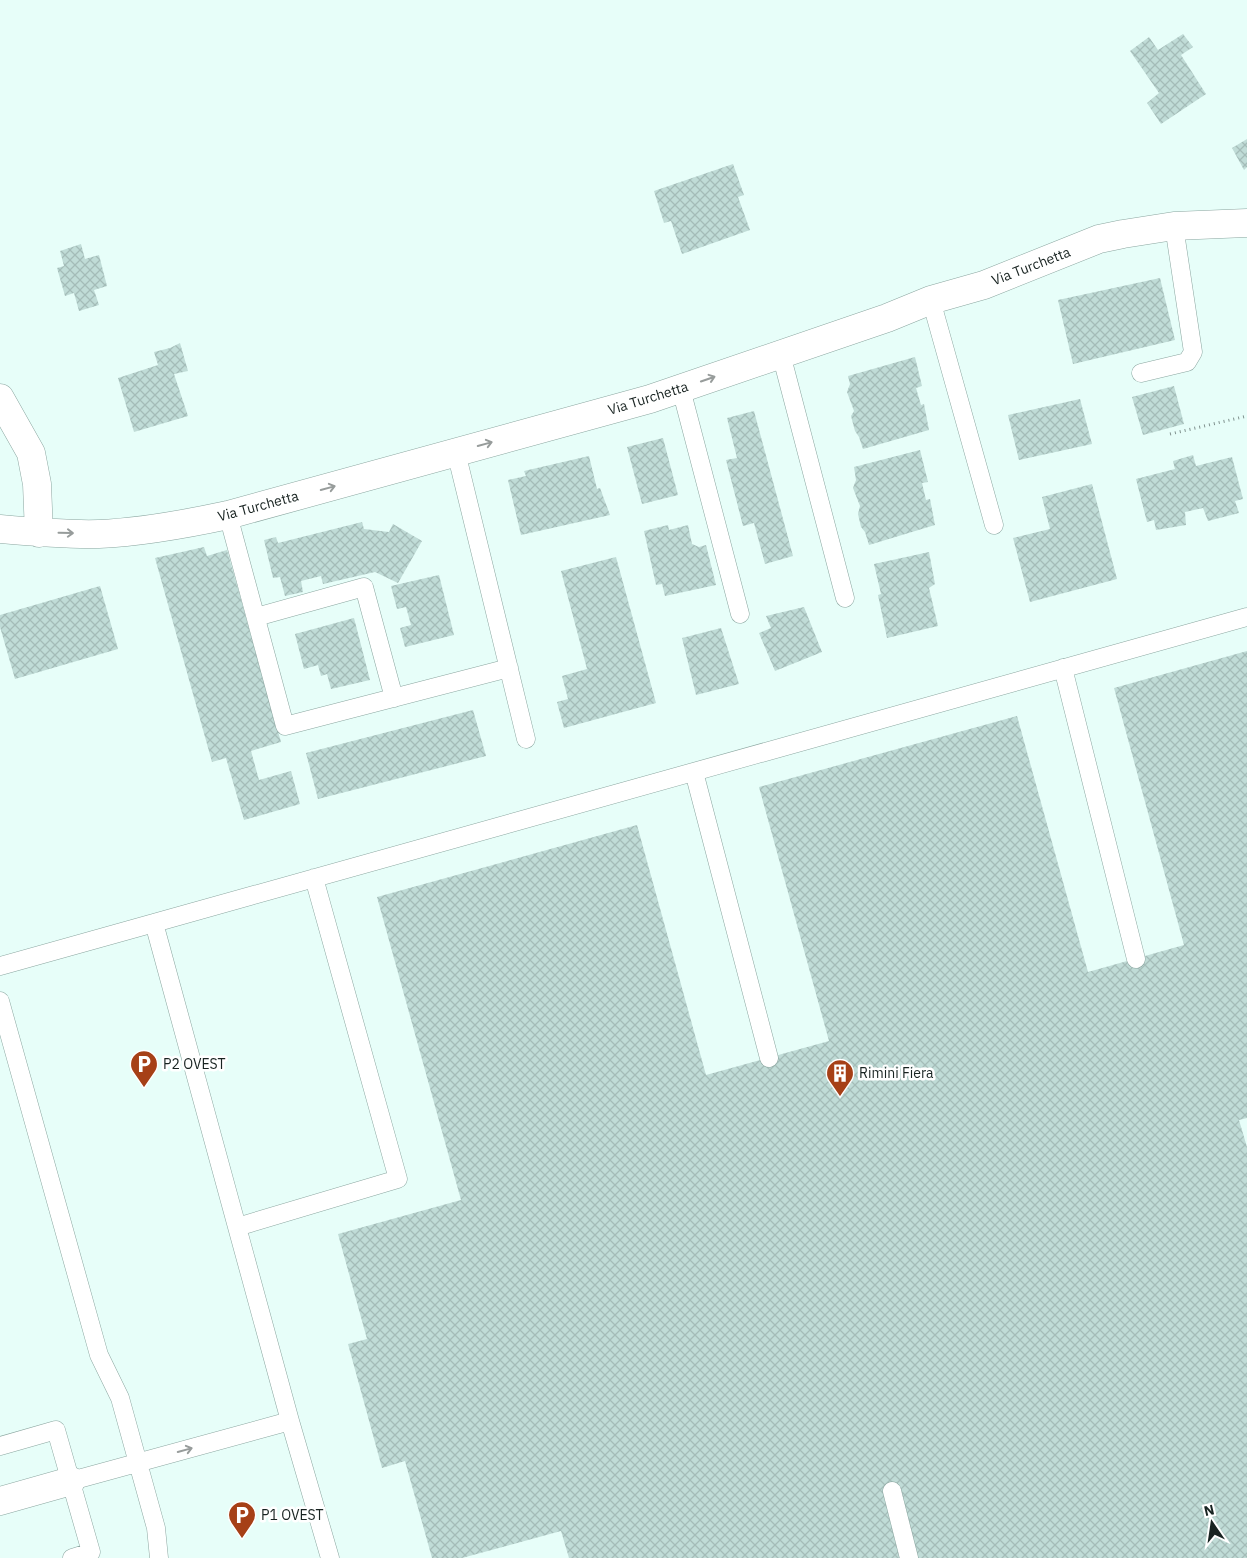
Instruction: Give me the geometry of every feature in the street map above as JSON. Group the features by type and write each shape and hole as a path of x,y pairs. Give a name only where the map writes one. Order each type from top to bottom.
{"street":[{"name":"Via Turchetta","path":"0,529 39,533 100,534 172,526 228,516 650,399 887,318 931,300 984,285 1099,239 1174,226 1247,223"},
{"path":"0,398 31,453 37,484 39,533"},
{"path":"0,1501 71,1481"}],"lane":[{"path":"1141,373 1187,362 1193,352 1174,226"},
{"path":"931,300 994,524"},
{"path":"781,354 845,598"},
{"path":"681,388 740,614"},
{"path":"456,452 526,739"},
{"path":"228,516 285,726 509,668"},
{"path":"256,616 364,587 394,698"},
{"path":"0,966 1247,617"},
{"path":"1062,668 1136,959"},
{"path":"694,772 769,1058"},
{"path":"237,1227 398,1179 314,878"},
{"path":"154,923 290,1421 330,1558"},
{"path":"0,1001 100,1355 120,1398 156,1528 160,1558"},
{"path":"71,1481 290,1421"},
{"path":"0,1446 56,1430 91,1552 72,1558"},
{"path":"892,1491 909,1558"}],"path":[{"path":"1170,434 1247,416"}],"building":[{"path":"1183,34 1193,47 1181,55 1206,94 1161,124 1147,103 1159,93 1130,51 1149,37 1158,50"},
{"path":"1247,139 1247,167 1244,170 1232,148"},
{"path":"733,164 744,195 738,197 750,230 682,254 671,221 664,223 654,191"},
{"path":"81,244 85,259 99,255 107,286 94,290 99,305 79,311 74,293 65,296 57,268 64,266 60,251"},
{"path":"1160,278 1175,340 1073,364 1058,300"},
{"path":"180,343 188,371 174,374 188,416 134,432 118,378 158,365 154,352"},
{"path":"915,357 922,386 916,388 921,405 924,404 929,430 863,449 851,416 854,411 847,392 850,384 848,376"},
{"path":"1174,386 1184,424 1143,435 1132,397"},
{"path":"1080,399 1092,444 1019,460 1008,415"},
{"path":"754,411 793,556 765,564 754,523 743,526 726,460 737,458 727,418"},
{"path":"663,438 678,495 642,504 627,447"},
{"path":"920,450 928,482 922,483 926,500 930,499 935,525 869,545 865,532 861,527 858,514 860,506 853,488 856,480 854,467"},
{"path":"1193,455 1196,466 1232,457 1243,499 1235,501 1239,513 1208,521 1203,508 1185,512 1186,525 1156,530 1154,520 1147,522 1136,479 1175,469 1173,461"},
{"path":"589,456 597,489 600,488 610,515 521,535 508,480 526,476 524,471"},
{"path":"1092,484 1117,579 1030,602 1013,538 1050,529 1042,497"},
{"path":"362,522 364,529 389,532 393,524 422,541 398,583 375,572 323,584 321,576 301,581 303,592 285,596 280,577 273,578 264,540 276,537 278,543"},
{"path":"668,525 669,530 688,525 692,544 699,547 706,545 716,585 665,596 662,584 656,585 644,531"},
{"path":"204,547 207,556 227,550 281,742 251,751 259,780 291,771 300,804 244,820 226,758 212,762 155,558"},
{"path":"929,552 935,584 929,588 938,626 887,638 878,595 881,594 874,564"},
{"path":"616,557 656,703 564,728 557,702 568,699 562,676 587,669 561,571"},
{"path":"439,575 454,635 405,647 400,628 411,625 406,607 397,609 391,586"},
{"path":"100,586 118,649 15,679 0,627 0,615"},
{"path":"804,607 822,652 775,671 759,633 771,628 766,616"},
{"path":"354,618 370,680 331,689 327,674 321,676 318,665 304,669 295,634"},
{"path":"721,628 739,684 696,695 682,638"},
{"name":"Rimini Fiera","path":"1247,651 1247,1118 1239,1120 1247,1147 1247,1558 569,1558 561,1531 462,1558 432,1558 405,1461 382,1468 348,1344 367,1339 338,1234 461,1200 377,897 637,825 706,1075 829,1041 759,787 1017,716 1088,972 1184,945 1114,688"},
{"path":"473,710 486,756 318,799 306,753"}],"place":[{"name":"P2 OVEST","path":"144,1088"},
{"name":"Rimini Fiera","path":"840,1097"},
{"name":"P1 OVEST","path":"242,1539"}]}
